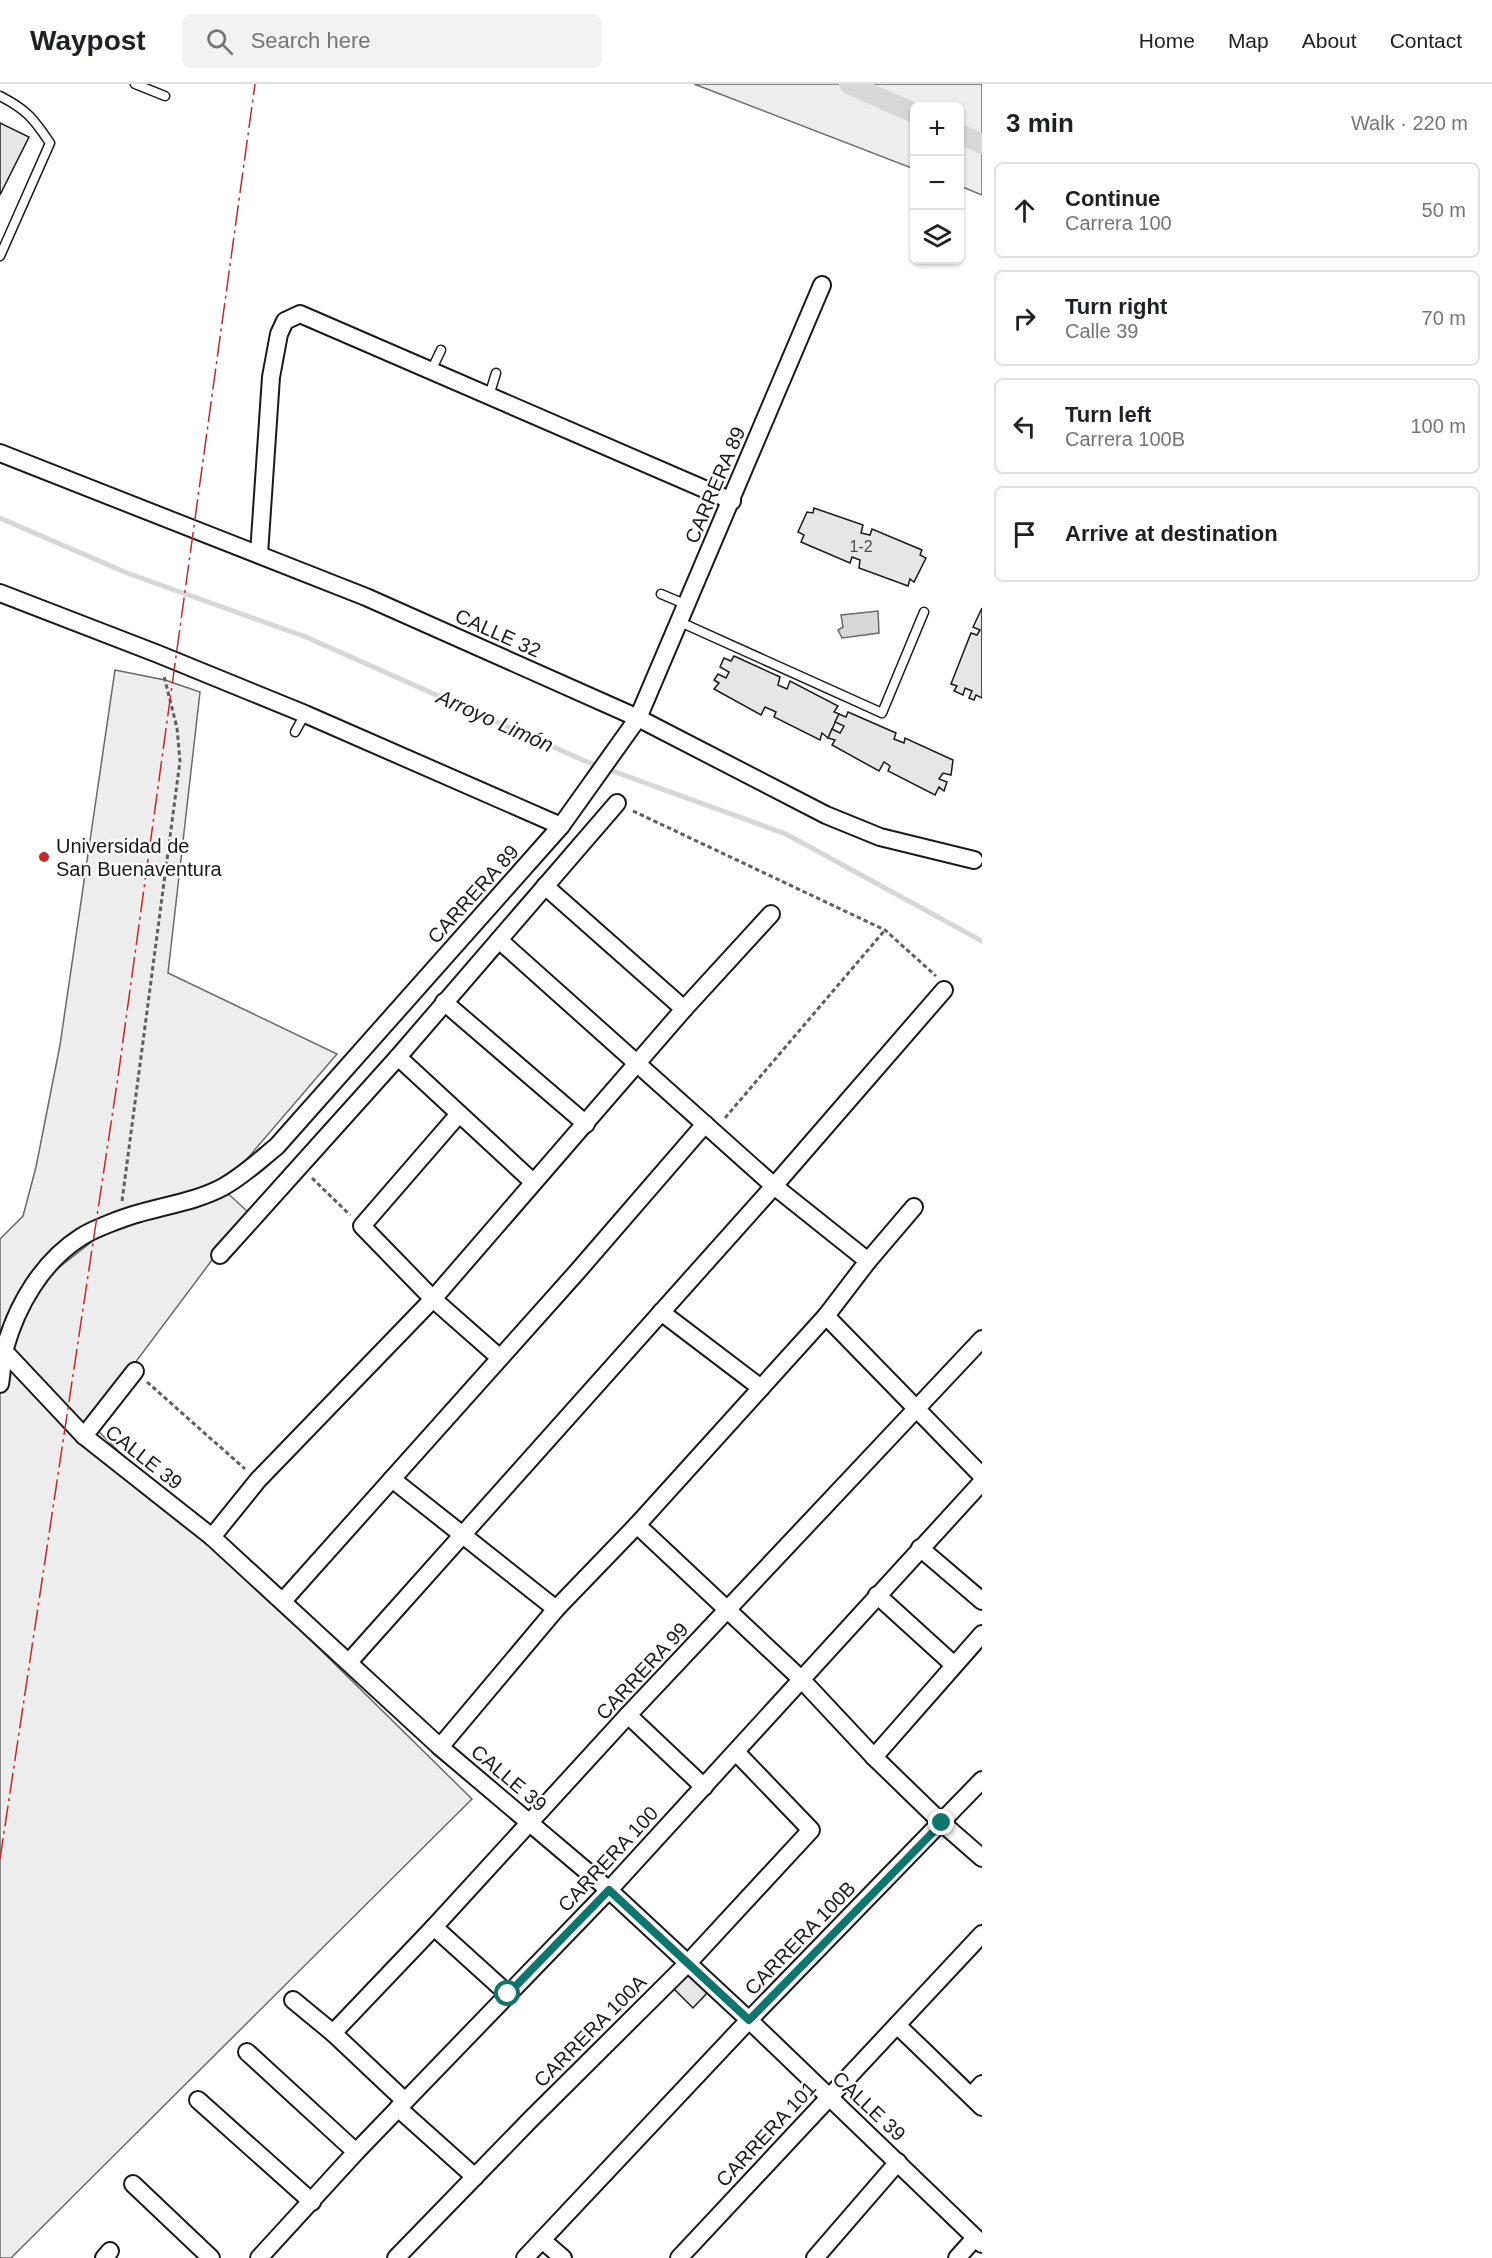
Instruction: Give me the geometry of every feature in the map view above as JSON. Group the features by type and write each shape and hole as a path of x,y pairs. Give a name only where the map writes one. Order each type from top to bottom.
{"street":[{"name":"CARRERA 89","path":"0,1384 4,1351 13,1323 29,1290 51,1263 81,1237 138,1213 180,1204 222,1188 245,1173 278,1146 574,809 634,723 732,501 822,285"},
{"path":"259,554 271,377 279,334 285,321 300,314 732,501"},
{"name":"CALLE 32","path":"0,453 366,597 826,815 880,837 974,860"},
{"path":"0,593 305,714 561,826"},
{"path":"220,1255 398,1057 617,803"},
{"path":"545,886 684,1009"},
{"path":"212,1538 258,1480 433,1299 684,1009 771,914"},
{"path":"499,940 774,1186 867,1261"},
{"path":"349,1662 774,1186 944,990"},
{"path":"444,1002 586,1124"},
{"path":"398,1057 533,1182"},
{"path":"459,1114 362,1226 433,1299 500,1358"},
{"path":"283,1602 709,1128"},
{"path":"440,1747 556,1609 637,1525 826,1316 867,1261 914,1207"},
{"path":"661,1312 761,1388"},
{"path":"826,1316 982,1476"},
{"name":"CARRERA 99","path":"333,2033 982,1339"},
{"name":"CALLE 39","path":"4,1351 84,1436 212,1538 440,1747 609,1890 749,2020 979,2241"},
{"path":"84,1436 135,1371"},
{"path":"392,1479 556,1609"},
{"name":"CARRERA 100","path":"263,2257 356,2152 609,1890 982,1482"},
{"path":"637,1525 801,1679 874,1757 982,1858"},
{"path":"920,1548 982,1601"},
{"path":"877,1595 954,1665"},
{"path":"874,1757 982,1634"},
{"path":"628,1715 704,1787"},
{"name":"CARRERA 100A","path":"396,2258 688,1963 811,1830 736,1752"},
{"name":"CARRERA 100B","path":"525,2258 749,2020 982,1780"},
{"path":"434,1927 508,1994"},
{"name":"CARRERA 101","path":"679,2258 982,1934"},
{"path":"293,2000 333,2033 475,2177"},
{"path":"897,2025 978,2096"},
{"path":"247,2052 356,2152"},
{"path":"198,2100 312,2202"},
{"path":"814,2258 898,2162"},
{"path":"133,2184 211,2258"},
{"path":"542,2240 563,2258"},
{"path":"957,2258 979,2241"}],"lane":[{"path":"135,84 165,96"},
{"path":"0,96 22,107 51,143 0,256"},
{"path":"430,371 441,350"},
{"path":"489,396 496,373"},
{"path":"661,594 687,605"},
{"path":"680,622 882,713 924,612"},
{"path":"295,732 305,714"}],"path":[{"path":"119,1221 180,760 177,728 158,654"},
{"path":"617,803 885,930 941,981 944,990"},
{"path":"709,1128 885,930"},
{"path":"300,1167 362,1226"},
{"path":"135,1371 258,1480"}],"shaded area":[{"path":"694,84 982,84 982,195 964,188 964,102 910,102 910,167"},
{"path":"878,611 879,633 842,638 838,630 843,627 841,615"},
{"path":"115,670 165,680 200,692 168,973 337,1054 222,1188 248,1212 90,1423 472,1799 11,2258 0,2258 0,1239 23,1216 36,1167 60,1045","holes":["112,1226 39,1283 51,1263"]}],"building":[{"path":"0,123 29,137 0,195"},
{"path":"814,508 863,525 861,533 870,535 872,529 922,550 920,555 926,558 914,582 910,579 908,586 859,568 860,560 852,557 850,563 801,542 804,535 798,532 807,512 813,513"},
{"path":"982,608 982,698 976,695 974,700 969,698 972,691 965,688 963,695 954,691 957,686 951,684 971,633 977,635 980,630 973,627"},
{"path":"734,656 780,677 778,685 787,689 790,681 838,706 834,712 839,714 828,738 822,733 820,740 774,717 776,712 765,707 761,715 714,689 719,683 714,680 718,674 726,678 729,672 720,667 724,658 731,661"},
{"path":"848,712 896,733 894,739 904,743 905,738 953,760 951,775 943,773 939,779 947,782 944,791 939,787 935,795 888,771 890,766 884,762 879,771 832,745 835,740 828,738 832,729 840,733 844,726 835,722 839,714 846,717"},
{"path":"688,1973 708,1992 693,2008 673,1988"}],"waterway":[{"path":"849,84 910,111"},
{"path":"964,136 982,144"},
{"name":"Arroyo Limón","path":"0,518 127,573 306,637 585,761 786,834 982,941"}],"power":[{"path":"0,1859 118,1077 255,84"}],"place":[{"name":"Universidad de San Buenaventura","path":"44,857"}],"route":[{"path":"508,1994 609,1890 749,2020 942,1823"}]}
